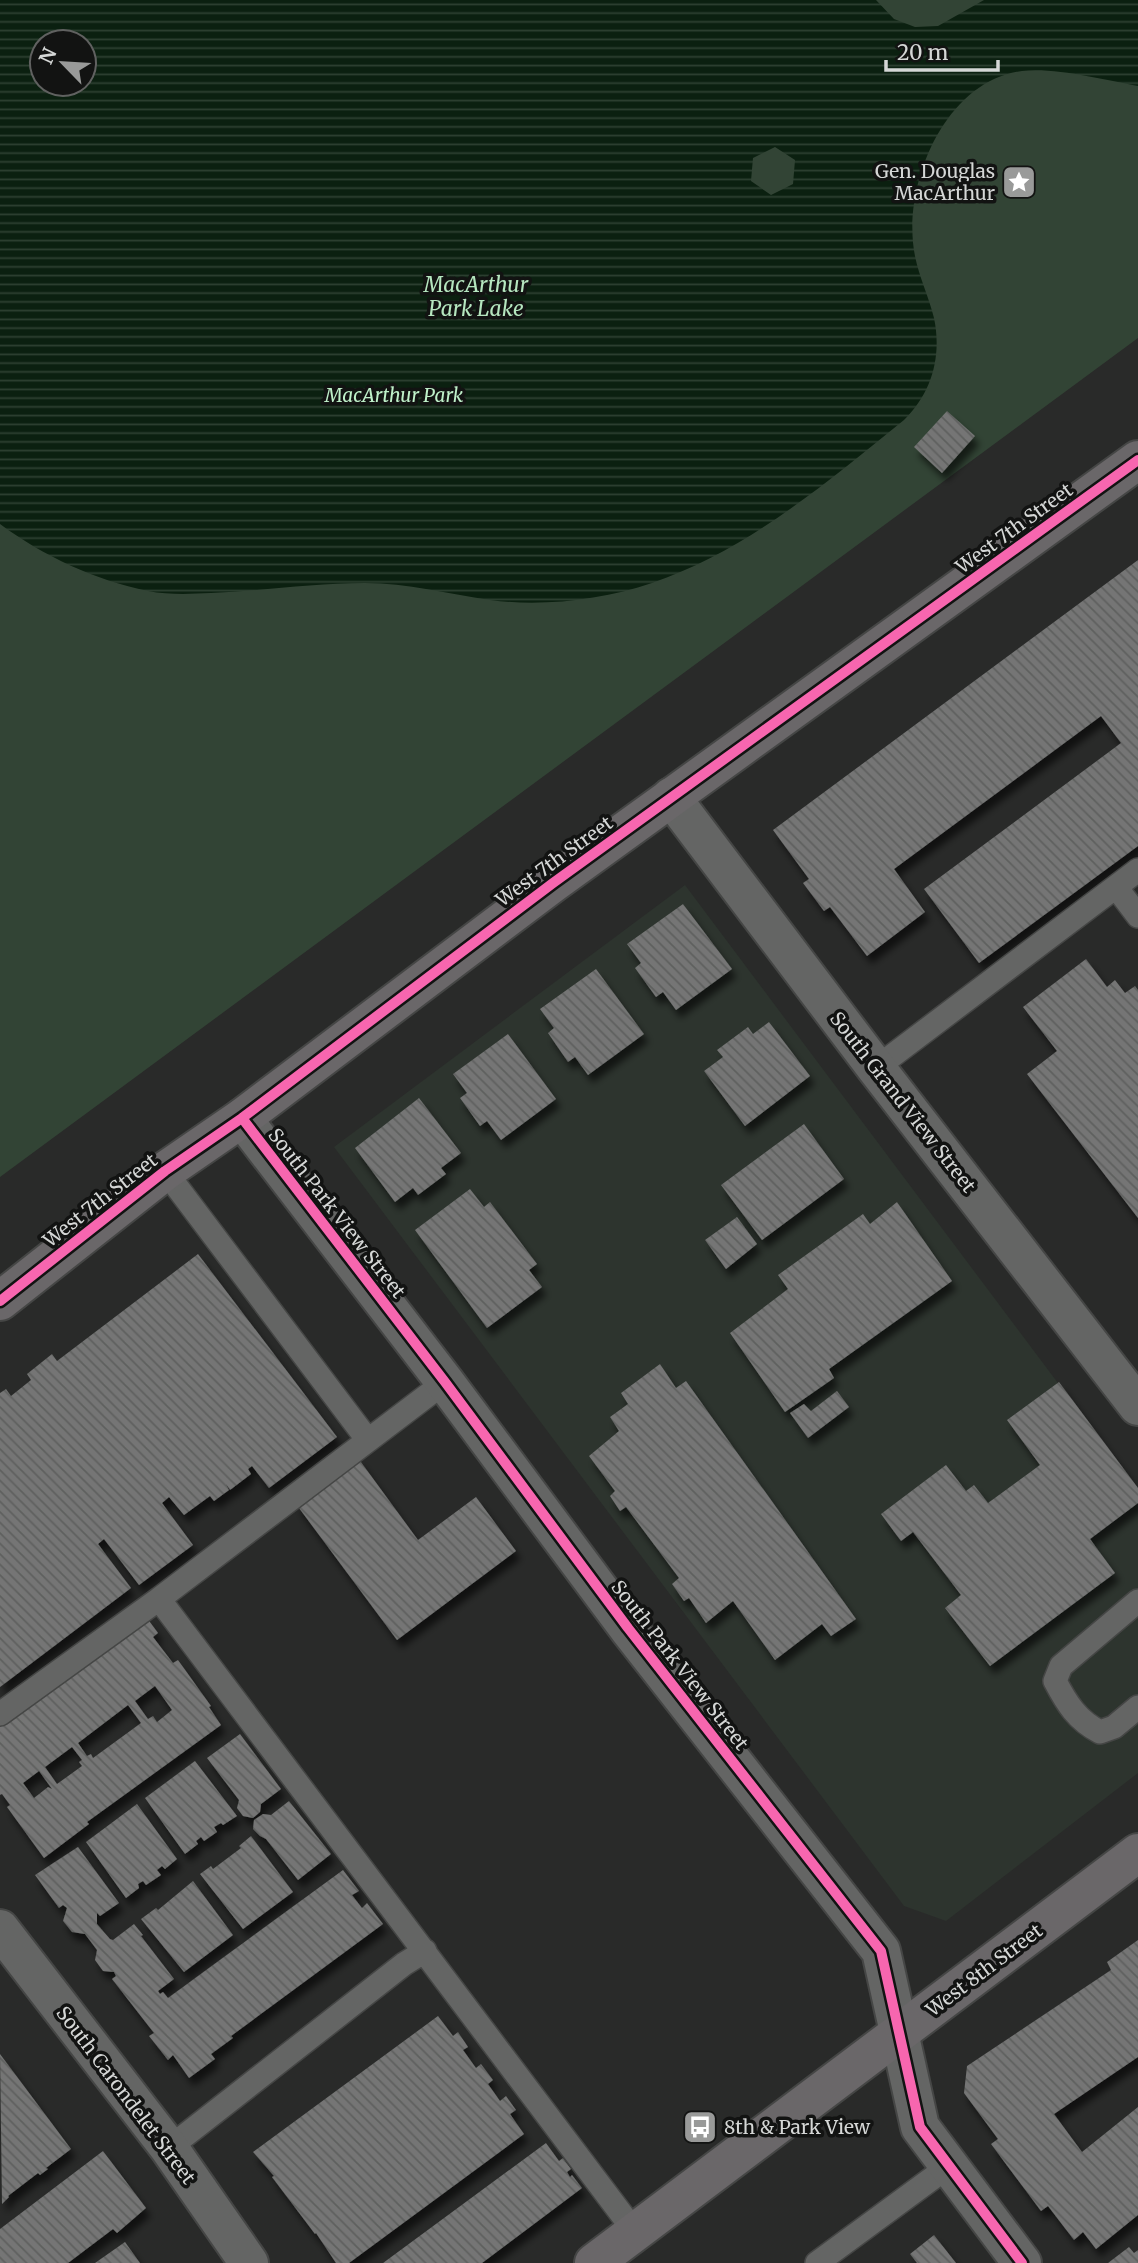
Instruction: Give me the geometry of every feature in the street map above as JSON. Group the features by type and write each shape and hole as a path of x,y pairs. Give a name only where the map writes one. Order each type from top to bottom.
{"street":[{"name":"West 7th Street","path":"0,1301 165,1171 242,1118 413,987 1138,460"},
{"name":"South Grand View Street","path":"671,797 876,1068 1138,1406"},
{"name":"South Park View Street","path":"242,1118 445,1382 628,1628 881,1951 920,2127 1022,2263"},
{"name":"West 8th Street","path":"614,2252 1138,1853"},
{"name":"South Carondelet Street","path":"0,1928 169,2148 249,2263"}],"lane":[{"path":"876,1068 1138,870"},
{"path":"1116,887 1138,916"},
{"path":"165,1171 367,1439"},
{"path":"0,1714 159,1599 445,1382"},
{"path":"159,1599 425,1951 614,2252"},
{"path":"1138,1601 1061,1666 1055,1681 1069,1709 1088,1726 1100,1732 1114,1727 1138,1707"},
{"path":"169,2148 404,1964 425,1951"},
{"path":"817,2263 949,2166"}],"shaded area":[{"path":"685,885 1138,1490 1138,1773 946,1921 904,1906 334,1147"}],"green space":[{"name":"MacArthur Park Lake","path":"0,0 1138,0 1138,338 0,1177"}],"water":[{"name":"MacArthur Park Lake","path":"0,0 876,0 894,19 915,27 938,26 984,0 1138,0 1138,86 1064,72 1022,71 994,79 970,94 950,116 934,141 922,170 912,229 915,256 934,318 937,346 928,386 914,409 904,420 785,513 753,534 687,569 613,594 530,603 490,600 381,583 327,584 211,593 163,593 128,586 89,573 17,536 0,524","holes":["775,147 795,160 793,184 771,195 751,181 753,158"]}],"building":[{"path":"947,411 975,436 942,473 914,447"},
{"path":"1138,560 1138,846 979,963 924,889 1121,743 1101,716 894,869 925,912 867,956 830,907 824,911 803,883 809,879 773,830"},
{"path":"683,904 732,969 676,1010 663,992 656,997 635,968 641,963 627,944"},
{"path":"1086,959 1107,987 1115,980 1125,993 1135,986 1138,990 1138,1218 1027,1074 1057,1051 1023,1007"},
{"path":"596,969 644,1034 588,1075 575,1057 568,1062 548,1033 554,1028 540,1009"},
{"path":"769,1022 810,1076 745,1126 704,1071 723,1057 717,1050 748,1027 753,1034"},
{"path":"508,1034 556,1099 501,1140 487,1121 480,1126 460,1098 467,1093 453,1074"},
{"path":"419,1098 461,1153 441,1168 446,1174 418,1195 413,1188 395,1202 355,1148"},
{"path":"804,1124 844,1179 762,1240 721,1185"},
{"path":"470,1189 484,1207 490,1202 537,1264 529,1270 542,1287 487,1328 415,1230"},
{"path":"897,1202 952,1281 829,1369 834,1378 785,1412 730,1333 788,1289 778,1275 863,1214 870,1224"},
{"path":"737,1217 757,1244 726,1269 705,1240"},
{"path":"198,1254 337,1437 269,1488 252,1466 248,1469 251,1474 230,1490 226,1484 229,1490 214,1501 210,1496 184,1515 169,1497 162,1503 193,1545 139,1585 104,1539 98,1544 131,1588 0,1687 0,1393 6,1389 11,1396 31,1380 27,1374 52,1354 57,1361"},
{"path":"660,1364 676,1388 686,1381 856,1619 831,1636 822,1624 775,1660 733,1601 706,1623 689,1598 684,1601 672,1584 679,1578 626,1507 620,1511 610,1496 615,1491 589,1456 619,1431 610,1417 628,1404 621,1393"},
{"path":"1059,1382 1138,1488 1138,1503 1090,1539 1115,1573 990,1666 945,1608 961,1595 913,1532 901,1541 881,1514 946,1465 966,1491 974,1485 988,1503 1040,1465 1007,1420"},
{"path":"837,1391 849,1407 808,1438 790,1413 804,1404 811,1411"},
{"path":"358,1458 418,1540 476,1497 516,1551 397,1640 296,1504"},
{"path":"147,1618 158,1633 153,1637 173,1663 178,1660 211,1706 209,1707 221,1725 87,1822 89,1824 44,1858 7,1807 10,1805 2,1794 0,1795 0,1726","holes":["155,1686 172,1710 157,1722 153,1716 148,1719 135,1701","128,1705 141,1723 93,1758 91,1754 87,1756 78,1743","72,1747 82,1760 79,1762 82,1766 57,1784 45,1767","39,1771 52,1789 48,1787 34,1798 23,1783"]},
{"path":"240,1734 281,1789 261,1804 260,1812 253,1818 243,1816 237,1808 239,1800 207,1758"},
{"path":"195,1761 237,1816 214,1827 217,1832 204,1841 201,1837 196,1841 198,1844 185,1854 145,1798"},
{"path":"289,1801 331,1854 298,1880 266,1839 253,1829 254,1820 263,1814 271,1815"},
{"path":"137,1804 177,1859 165,1869 162,1866 157,1870 161,1875 146,1885 143,1881 138,1884 139,1888 126,1898 86,1842"},
{"path":"251,1836 293,1892 243,1929 200,1874 211,1866 213,1869 241,1848 239,1846"},
{"path":"78,1847 119,1903 100,1916 97,1913 97,1924 113,1940 134,1924 174,1979 158,1991 168,1998 343,1870 359,1891 352,1895 362,1908 367,1903 383,1924 231,2036 233,2038 211,2054 215,2059 189,2078 173,2055 168,2060 149,2036 154,2033 112,1979 116,1976 114,1972 103,1971 95,1960 97,1950 85,1934 72,1932 63,1921 67,1908 63,1905 59,1908 35,1875"},
{"path":"193,1881 233,1935 184,1972 141,1919 156,1908 158,1910"},
{"path":"1138,1940 1138,2057 1054,2114 1082,2152 1138,2107 1138,2215 1096,2249 1083,2232 1074,2240 1048,2206 1041,2211 991,2144 998,2139 964,2093 967,2066 1111,1970 1107,1962"},
{"path":"438,2016 453,2036 458,2032 468,2047 463,2050 476,2068 481,2064 493,2080 488,2084 500,2101 506,2096 516,2110 510,2114 524,2134 349,2263 336,2263 272,2177 274,2176 253,2152"},
{"path":"0,2054 71,2149 40,2175 38,2173 8,2196 2,2204"},
{"path":"546,2143 559,2161 563,2158 571,2169 567,2172 570,2177 572,2175 582,2188 482,2263 383,2263"},
{"path":"103,2151 146,2208 117,2233 113,2229 68,2263 0,2263 0,2229"},
{"path":"934,2235 956,2263 917,2263 910,2254"},
{"path":"125,2242 140,2263 95,2263"},
{"path":"1129,2247 1134,2253 1138,2250 1138,2263 1108,2263"}],"cycle path":[{"path":"0,1301 165,1171 242,1118 553,883 1138,460"},
{"path":"242,1118 445,1382 628,1628 881,1951 920,2127 1022,2263"}],"place":[{"name":"Gen. Douglas MacArthur","path":"1019,182"},
{"name":"8th & Park View","path":"700,2127"}],"park label":[{"name":"MacArthur Park","path":"394,395"}]}
